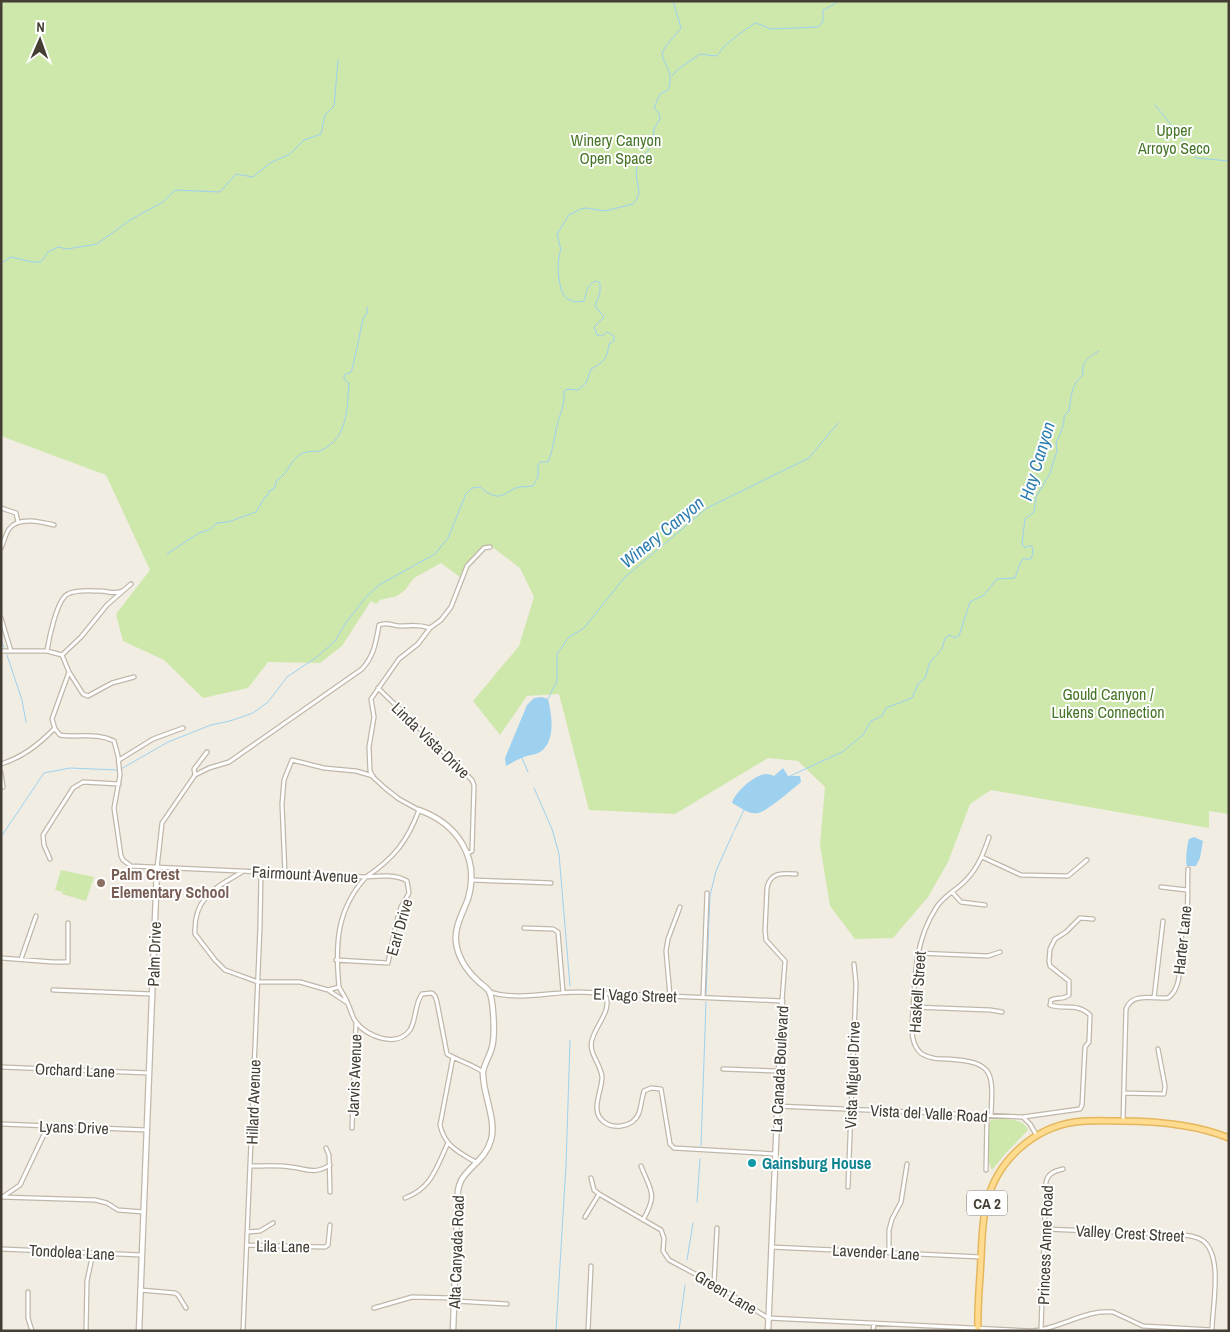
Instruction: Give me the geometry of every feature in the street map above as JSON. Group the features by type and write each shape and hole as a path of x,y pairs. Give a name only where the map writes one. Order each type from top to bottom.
{"main road":[{"name":"CA 2","path":"978,1330 983,1219 987,1201 995,1179 1013,1154 1036,1136 1056,1127 1074,1122 1123,1121 1182,1125 1206,1130 1229,1138"}],"street":[{"path":"1,508 16,513 18,522"},
{"path":"1,548 9,529 18,522 54,525"},
{"path":"373,777 370,771 369,747 374,717 371,699 399,659 418,644 430,628 441,620 451,607 467,566 484,548 490,547"},
{"path":"62,655 81,637 107,606 131,584"},
{"path":"47,651 50,630 65,596 71,592 101,591 114,594 122,591"},
{"path":"1,618 11,651"},
{"path":"194,775 229,762 362,669 369,662 374,651 379,625 383,623 399,626 419,624 430,628"},
{"path":"1,651 47,651 62,655"},
{"path":"62,655 69,672 83,694 88,696 112,683 134,677"},
{"path":"69,672 52,719 54,729 60,735 72,737 105,736 114,741 119,762 156,737 183,728"},
{"name":"Linda Vista Drive","path":"378,688 472,780 474,785 474,838 472,850 468,853"},
{"path":"1,764 16,760 36,747 54,729"},
{"name":"Palm Drive","path":"139,1331 157,868 162,823 194,775 194,769 206,752"},
{"path":"285,873 282,804 284,780 292,760 324,768 356,771 373,777 399,799 446,824 468,853 472,880 456,930 455,940 462,963 470,974 489,991"},
{"name":"Fairmount Avenue","path":"119,762 120,784 114,808 121,856 131,866 366,877 392,857 401,847 412,828 419,810"},
{"path":"1,773 3,787"},
{"path":"50,859 44,845 43,835 73,788 83,782 120,784"},
{"name":"Haskell Street","path":"986,1170 992,1082 987,1071 973,1061 934,1058 922,1053 917,1049 912,1038 917,953 936,908 944,898 967,880 982,857 989,837"},
{"path":"982,857 1020,874 1068,876 1087,860"},
{"name":"Harter Lane","path":"1123,1121 1126,1009 1131,1000 1136,998 1165,998 1171,996 1178,983 1181,960 1180,946 1186,919 1188,869"},
{"path":"242,871 210,891 196,913 195,934 215,960 225,970 258,982 300,982 328,990 348,1004"},
{"name":"Hillard Avenue","path":"243,1331 261,872"},
{"name":"La Canada Boulevard","path":"768,1331 784,960 768,944 765,931 766,888 772,877 782,873 796,874"},
{"path":"366,877 347,905 341,920 336,945 339,987 356,1022 375,1036 396,1039 408,1032 415,1019 418,1000 422,994 432,994 437,1002 447,1054 472,1064 483,1072"},
{"name":"Earl Drive","path":"336,960 388,963 396,924 409,893 409,888 407,881 400,878 366,877"},
{"path":"472,880 551,883"},
{"path":"1161,887 1187,890"},
{"path":"952,892 961,902 985,905"},
{"path":"703,997 707,894"},
{"path":"670,996 666,951 668,939 680,907"},
{"path":"21,959 36,916"},
{"name":"Vista del Valle Road","path":"777,1106 1023,1117 1080,1109 1086,1047 1089,1042 1090,1015 1086,1011 1070,1006 1053,1007 1050,1005 1051,1000 1055,998 1062,999 1068,995 1069,981 1053,969 1049,961 1050,950 1055,939 1066,932 1080,918 1093,918"},
{"path":"1154,998 1163,921"},
{"path":"1,958 68,962 68,923"},
{"path":"524,928 553,929 558,932 563,992"},
{"path":"917,953 988,956 1000,952"},
{"name":"Vista Miguel Drive","path":"848,1187 856,984 854,964"},
{"path":"328,990 339,987"},
{"path":"53,990 153,994"},
{"name":"El Vago Street","path":"489,991 503,996 524,997 563,992 782,1001"},
{"name":"Alta Canyada Road","path":"453,1331 458,1190 462,1179 489,1146 492,1134 483,1072 492,1047 494,1027 489,991"},
{"path":"604,993 608,1000 607,1006 591,1041 594,1058 602,1075 597,1110 601,1119 610,1126 620,1127 632,1123 638,1115 644,1091 651,1088 661,1089 670,1144 674,1148 775,1154"},
{"path":"913,1007 1002,1012"},
{"name":"Jarvis Avenue","path":"352,1128 356,1022"},
{"path":"1124,1094 1164,1094 1165,1086 1158,1049"},
{"path":"453,1057 440,1125 442,1134 448,1144 477,1163"},
{"name":"Orchard Lane","path":"1,1067 150,1073"},
{"path":"723,1069 778,1071"},
{"path":"1023,1117 1030,1124 1036,1136"},
{"name":"Lyans Drive","path":"1,1124 148,1130"},
{"path":"2,1197 20,1185 48,1126"},
{"path":"405,1198 418,1193 428,1184 448,1144"},
{"path":"326,1148 330,1165 330,1192"},
{"path":"889,1253 889,1230 892,1219 901,1202 907,1164"},
{"path":"250,1166 292,1167 311,1172 321,1170 330,1165"},
{"path":"640,1166 653,1197 651,1206 643,1220"},
{"name":"Princess Anne Road","path":"1041,1330 1047,1177 1054,1172 1064,1169"},
{"path":"585,1217 599,1194 594,1190 591,1178"},
{"name":"Green Lane","path":"599,1194 658,1228 664,1238 663,1251 665,1256 768,1318 978,1330 1041,1330 1088,1315 1108,1311 1143,1326 1212,1330"},
{"path":"2,1197 95,1200 107,1203 118,1210 144,1212"},
{"path":"248,1232 260,1230 274,1223"},
{"name":"Lila Lane","path":"247,1245 325,1247 328,1245 330,1225"},
{"path":"714,1284 717,1228"},
{"name":"Valley Crest Street","path":"1046,1228 1190,1236 1203,1241 1210,1248 1214,1268 1212,1330"},
{"name":"Lavender Lane","path":"771,1247 981,1258"},
{"name":"Tondolea Lane","path":"1,1249 142,1255"},
{"path":"86,1331 87,1281 93,1253"},
{"path":"588,1331 591,1266"},
{"path":"140,1290 175,1293 186,1308"},
{"path":"28,1292 28,1318 32,1331"},
{"path":"374,1308 412,1297 507,1304"},
{"path":"873,1331 874,1323"}],"green space":[{"path":"1,1 1229,1 1229,814 1209,811 1209,828 991,790 970,804 948,862 928,897 893,938 855,939 830,906 820,845 825,787 798,761 768,758 675,814 589,810 559,694 527,696 500,735 473,701 519,646 534,597 520,568 491,546 482,550 473,558 460,577 441,563 414,578 405,590 397,596 380,600 376,604 371,601 342,646 320,663 268,662 248,688 203,698 164,660 123,641 116,614 150,570 106,475 1,436"},
{"path":"61,870 94,877 86,901 62,894 65,879 62,892 55,890"},
{"path":"1006,1119 1017,1121 1026,1126 1028,1130 992,1170 988,1159 987,1145 991,1120"}],"water":[{"path":"542,697 548,699 551,713 552,728 549,742 540,752 506,766 505,758 527,705 534,698"},
{"path":"783,768 788,776 800,776 801,782 767,809 758,813 751,813 732,803 737,794 756,777 766,774 774,776"},
{"path":"1194,837 1203,841 1200,858 1196,866 1187,866 1188,842 1189,839"}],"waterway":[{"path":"121,769 168,742 211,725 253,713 268,702 287,677 317,657 335,641 345,624 366,597 379,585 435,554 448,538 466,494 472,488 480,487 493,495 499,496 517,488 533,486 538,477 538,465 540,462 548,462 550,458 563,406 564,391 568,389 578,390 586,383 591,369 604,359 609,344 614,341 614,336 607,332 602,336 597,335 594,327 604,317 595,306 600,293 600,283 597,281 591,284 584,301 572,301 563,294 559,278 558,260 561,250 557,234 569,215 581,209 605,211 633,204 637,199 639,192 636,174 638,159 648,151 653,142 654,129 660,119 659,113 654,108 660,94 668,90 670,83 669,71 662,55 663,51 681,28 673,1"},
{"path":"672,76 677,70 700,54 716,56 744,30 756,23 771,29 818,27 823,22 823,10 837,1"},
{"path":"1,263 11,257 41,262 48,252 58,247 67,249 97,244 130,220 163,202 175,190 220,192 236,174 253,177 270,163 290,154 304,140 321,134 325,115 334,106 338,60"},
{"path":"1155,105 1196,158 1229,161"},
{"path":"167,554 199,533 209,530 217,523 228,522 256,512 269,491 274,489 277,480 298,456 303,453 322,450 337,438 344,421 348,403 349,383 344,379 344,375 351,372 367,307"},
{"name":"Hay Canyon","path":"790,776 842,752 863,735 871,721 882,716 886,708 912,698 918,684 925,678 930,662 942,649 945,638 950,635 955,638 959,636 970,602 984,595 997,579 1015,578 1023,559 1031,559 1033,553 1032,546 1025,548 1022,544 1025,519 1034,512 1036,497 1050,473 1057,451 1056,442 1062,429 1064,416 1069,411 1074,387 1083,375 1084,363 1099,351"},
{"name":"Winery Canyon","path":"548,699 557,681 557,654 569,637 584,628 624,578 707,508 809,458 838,423"},
{"path":"1,640 4,647"},
{"path":"7,655 22,700 26,722"},
{"path":"522,758 528,772"},
{"path":"1,837 44,773 70,768 117,770"},
{"path":"534,788 552,829 559,854 570,986"},
{"path":"734,831 744,810"},
{"path":"706,995 710,896 716,871 733,833"},
{"path":"701,1146 706,1002"},
{"path":"556,1331 566,1165 570,1040"},
{"path":"697,1202 700,1159"},
{"path":"687,1260 693,1223"},
{"path":"679,1331 685,1285"}],"place":[{"name":"Palm Crest Elementary School","path":"101,883"},
{"name":"Gainsburg House","path":"752,1163"}],"park label":[{"name":"Upper Arroyo Seco","path":"1174,139"},
{"name":"Winery Canyon Open Space","path":"616,149"},
{"name":"Gould Canyon / Lukens Connection","path":"1108,703"}]}
